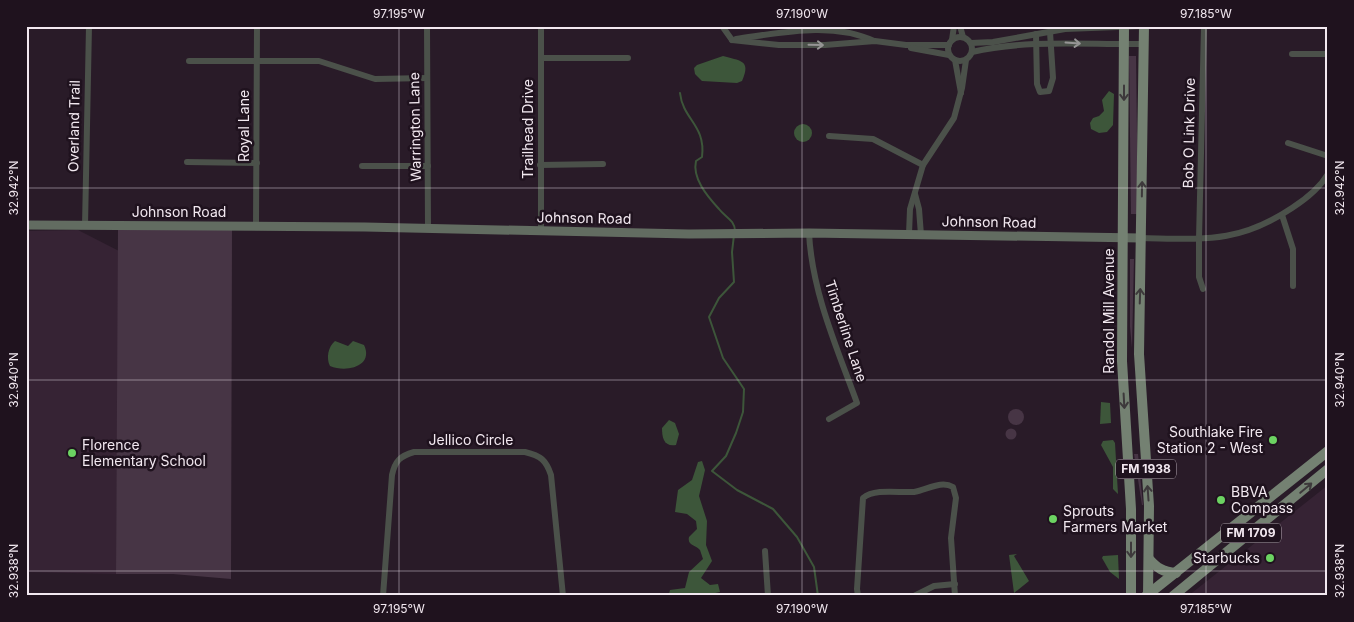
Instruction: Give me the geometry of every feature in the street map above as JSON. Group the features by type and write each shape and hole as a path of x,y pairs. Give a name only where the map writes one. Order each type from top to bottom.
{"main road":[{"name":"FM 1938","path":"1144,26 1139,354 1149,506 1147,595"},
{"name":"Randol Mill Avenue","path":"1124,27 1122,361 1131,509 1131,596"},
{"name":"FM 1709","path":"1147,595 1328,451"},
{"path":"1318,458 1328,468"},
{"name":"FM 1709","path":"1173,596 1328,468"},
{"path":"1149,559 1154,566 1165,572 1176,572"}],"street":[{"name":"Overland Trail","path":"85,226 88,26"},
{"name":"Royal Lane","path":"256,226 257,26"},
{"name":"Warrington Lane","path":"427,26 428,228"},
{"name":"Trailhead Drive","path":"541,26 541,231"},
{"path":"722,26 732,40 825,45 875,41 906,45 966,60"},
{"path":"954,26 950,42 961,93"},
{"path":"960,26 963,37 971,43 993,42 1050,32 1144,26"},
{"name":"Bob O Link Drive","path":"1203,289 1199,277 1199,239 1204,26"},
{"path":"732,40 779,29 824,30 863,35 875,41"},
{"path":"779,29 779,44"},
{"path":"1036,34 1037,84 1040,92 1049,91 1053,78 1050,32"},
{"path":"906,45 950,42 963,37"},
{"path":"909,234 910,209 923,165 954,118 961,93 966,60 972,52 971,43"},
{"path":"972,52 1051,43 1144,44"},
{"path":"1292,54 1328,54"},
{"path":"541,58 628,58"},
{"path":"189,61 318,61 375,79 427,78"},
{"path":"829,136 873,139 923,165"},
{"path":"1288,143 1328,156"},
{"path":"187,162 256,163"},
{"path":"540,166 603,164"},
{"path":"362,166 428,166"},
{"path":"1141,238 1199,239 1242,234 1261,227 1306,200 1328,174"},
{"path":"915,194 920,209 921,234"},
{"path":"1282,215 1293,250 1293,286"},
{"name":"Johnson Road","path":"26,225 428,228 727,234 921,234 1141,238"},
{"name":"Timberline Lane","path":"809,233 810,256 824,309 857,403 829,419"},
{"name":"Jellico Circle","path":"383,596 392,475 395,463 403,455 414,452 525,452 537,455 547,462 551,475 563,596"},
{"path":"858,596 863,498 869,494 916,492 942,485 953,487 956,494 951,538 956,596"},
{"path":"766,551 768,596"},
{"path":"914,596 934,586 955,584"}],"shaded area":[{"path":"723,56 739,60 745,65 746,69 742,81 737,83 702,81 695,74 694,68 697,65"},
{"path":"1129,56 1136,56 1138,214 1131,214"},
{"path":"1109,91 1114,94 1113,125 1107,132 1099,133 1091,129 1090,123 1093,118 1099,116 1104,111 1102,100"},
{"path":"799,124 807,124 812,129 810,140 799,142 794,137 794,129"},
{"name":"Florence Elementary School","path":"78,230 119,251 116,574 26,572 26,231"},
{"path":"118,230 232,230 231,579 173,574 116,574"},
{"path":"1130,259 1134,259 1132,348 1130,327"},
{"path":"335,341 348,346 353,341 364,345 366,352 362,363 344,369 330,366 328,353"},
{"path":"1101,402 1110,403 1111,423 1100,424"},
{"path":"1016,409 1024,417 1016,425 1008,417"},
{"path":"669,420 675,423 679,434 676,445 666,443 662,435 662,428"},
{"path":"1011,428 1017,434 1011,440 1005,434"},
{"path":"1113,440 1115,443 1118,494 1113,489 1113,467 1101,445 1103,441"},
{"path":"1134,454 1138,454 1143,505 1142,505"},
{"path":"702,461 705,470 699,496 707,521 706,545 712,561 701,578 710,585 718,584 720,592 706,595 672,596 669,594 670,590 685,588 689,572 703,559 700,550 689,542 689,537 697,529 696,521 687,514 675,512 678,490 692,480 698,462"},
{"path":"1328,485 1328,596 1188,596"},
{"path":"1017,554 1014,556 1029,581 1014,593 1009,555"},
{"path":"1118,555 1119,579 1110,572 1102,558 1103,556"}],"waterway":[{"path":"680,93 685,110 701,137 702,157 696,161 695,167 698,180 721,212 732,221 735,231"},
{"path":"734,235 732,252 734,282 719,298 709,317 723,358 744,389 743,412 726,456 712,471 737,490 773,509 797,537 814,567 818,596"}],"place":[{"name":"Southlake Fire Station 2 - West","path":"1273,440"},
{"name":"Florence Elementary School","path":"72,453"},
{"name":"BBVA Compass","path":"1221,500"},
{"name":"Sprouts Farmers Market","path":"1053,519"},
{"name":"Starbucks","path":"1270,558"}]}
